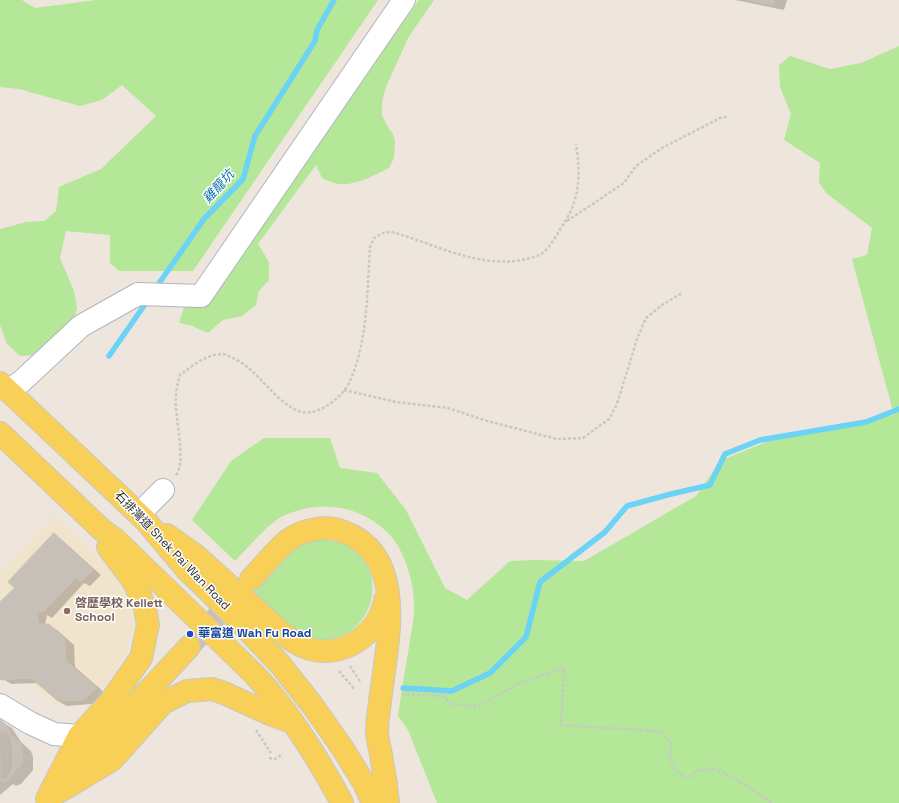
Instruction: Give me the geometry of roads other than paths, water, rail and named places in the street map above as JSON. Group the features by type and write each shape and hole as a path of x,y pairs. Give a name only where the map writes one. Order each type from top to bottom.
{"main road":[{"name":"石排灣道 Shek Pai Wan Road","path":"4,387 142,517 187,570 279,663 313,706 343,749 364,783 373,803"},
{"path":"0,433 101,529 116,540 255,675 272,694 292,722 326,773 342,803"},
{"path":"142,517 195,555 281,632 294,642 309,648 334,650 346,647 357,641 368,632 380,618 386,594 386,581"},
{"path":"252,579 286,542 299,534 313,529 328,528 343,531 356,537 367,545 376,556 386,581 390,612 377,731 388,803"},
{"path":"44,801 79,736 110,702 141,658 148,625 145,607 134,582 109,549 101,529"},
{"path":"44,801 189,647"},
{"path":"44,801 112,760 162,703 187,691 212,690 224,693 272,715 292,722"}],"street":[{"path":"4,387 22,381 81,326 138,294 201,296 404,0"},
{"path":"142,517 162,490"},
{"path":"0,705 30,723 54,734 79,736"}],"waterway":[{"name":"雞籠坑","path":"155,289 204,219 243,179 255,136 315,41 317,30 334,0"},
{"name":"雞籠坑","path":"109,356 148,300"},
{"path":"403,688 452,691 490,673 526,637 540,582 605,532 627,506 710,485 725,454 760,440 866,422 899,409"}],"tunnel":[{"path":"189,647 239,593"}],"place":[{"name":"啓歷學校 Kellett School","path":"67,611"},
{"name":"華富道 Wah Fu Road","path":"190,634"}]}
